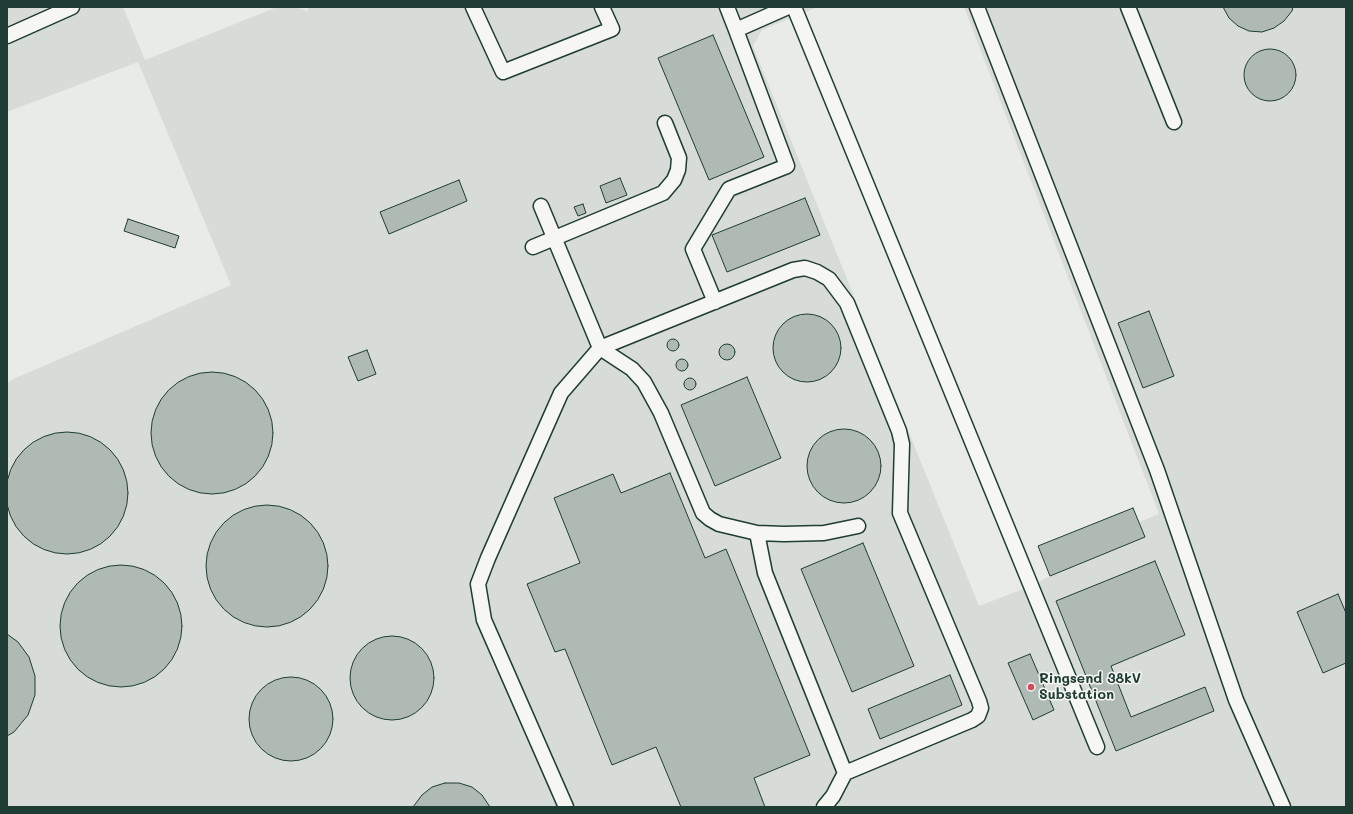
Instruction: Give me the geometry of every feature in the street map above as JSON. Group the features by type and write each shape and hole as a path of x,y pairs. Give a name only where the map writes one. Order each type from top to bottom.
{"lane":[{"path":"7,36 72,7"},
{"path":"473,7 503,72 612,29 602,7"},
{"path":"715,302 693,249 729,189 787,166 727,7"},
{"path":"736,30 788,7"},
{"path":"794,7 1097,747"},
{"path":"977,7 1157,470 1236,700 1283,807"},
{"path":"1128,7 1174,122"},
{"path":"533,247 663,193 674,180 678,170 679,158 664,123"},
{"path":"541,206 600,348 632,369 644,382 661,413 703,513 719,524 757,533 824,533 858,526"},
{"path":"566,807 484,620 478,584 488,558 561,394 600,348 793,270 805,268 817,272 829,279 847,303 899,431 902,444 900,513 981,708 978,716 972,720 845,773 833,796 824,807"},
{"path":"757,533 765,573 845,773"}],"shaded area":[{"path":"7,7 123,7 145,60 277,7 295,7 307,11 310,7 818,7 762,30 753,46 979,606 1031,586 1050,576 1144,537 1139,522 1159,514 964,7 1346,7 1346,807 7,807 7,383 231,285 138,62 7,112"}],"building":[{"path":"1223,7 1293,7 1292,11 1284,21 1274,28 1262,32 1249,31 1238,26 1229,18"},
{"path":"713,35 764,157 709,180 658,58"},
{"path":"1270,49 1280,51 1288,57 1294,65 1296,75 1294,85 1288,93 1280,99 1270,101 1260,99 1252,93 1246,85 1244,75 1246,65 1252,57 1260,51"},
{"path":"620,178 627,195 606,203 600,186"},
{"path":"459,180 467,201 389,234 380,212"},
{"path":"805,198 820,235 727,272 712,235"},
{"path":"583,204 586,213 578,216 574,207"},
{"path":"128,219 179,236 175,248 124,231"},
{"path":"1149,311 1174,376 1143,388 1118,323"},
{"path":"800,314 814,314 826,319 836,329 841,341 841,355 836,367 826,377 814,382 800,382 788,377 778,367 773,355 773,341 778,329 788,319"},
{"path":"671,339 675,339 679,345 675,351 671,351 667,347 667,343"},
{"path":"727,344 734,349 735,352 730,359 727,360 720,355 719,352 724,345"},
{"path":"367,350 376,374 358,381 348,357"},
{"path":"680,359 684,359 688,365 684,371 680,371 676,367 676,363"},
{"path":"212,372 235,376 246,382 255,390 263,399 269,410 273,433 269,456 263,467 255,476 246,484 235,490 212,494 189,490 178,484 169,476 161,467 155,456 151,433 155,410 161,399 169,390 178,382 189,376"},
{"path":"747,377 781,458 715,486 681,405"},
{"path":"688,378 692,378 696,384 692,390 688,390 684,386 684,382"},
{"path":"844,429 865,435 875,445 881,466 875,487 865,497 844,503 823,497 813,487 807,466 813,445 823,435"},
{"path":"67,432 90,436 101,442 110,450 118,459 124,470 128,493 124,516 118,527 110,536 101,544 90,550 67,554 44,550 33,544 24,536 16,527 10,516 6,493 10,470 16,459 24,450 33,442 44,436"},
{"path":"670,473 705,558 726,549 810,755 754,778 765,807 681,807 656,747 612,765 565,649 555,652 527,584 580,563 554,498 613,474 621,493"},
{"path":"267,505 290,509 301,515 310,523 318,532 324,543 328,566 324,589 318,600 310,609 301,617 290,623 267,627 244,623 233,617 224,609 216,600 210,589 206,566 210,543 216,532 224,523 233,515 244,509"},
{"path":"1133,508 1145,537 1050,576 1038,546"},
{"path":"863,543 914,666 852,692 801,569"},
{"path":"1155,561 1185,635 1111,666 1131,717 1205,687 1214,711 1116,751 1056,601"},
{"path":"121,565 144,569 155,575 164,583 172,592 178,603 182,626 178,649 172,660 164,669 155,677 144,683 121,687 98,683 87,677 78,669 70,660 64,649 60,626 64,603 70,592 78,583 87,575 98,569"},
{"path":"1338,594 1346,613 1346,663 1323,673 1297,612"},
{"path":"7,634 18,642 29,657 35,676 35,695 28,715 14,732 7,736"},
{"path":"384,636 400,636 416,643 427,654 434,670 434,686 431,694 422,708 416,713 400,720 384,720 368,713 357,702 350,686 350,670 357,654 368,643"},
{"name":"Ringsend 38kV Substation","path":"1030,654 1054,710 1033,720 1008,663"},
{"path":"950,675 962,705 880,739 868,709"},
{"path":"283,677 299,677 315,684 326,695 333,711 333,727 330,735 321,749 315,754 299,761 283,761 267,754 256,743 249,727 249,711 256,695 267,684"},
{"path":"445,783 459,783 472,787 482,795 490,807 413,807 422,795 432,787"}],"place":[{"name":"Ringsend 38kV Substation","path":"1031,687"}]}
